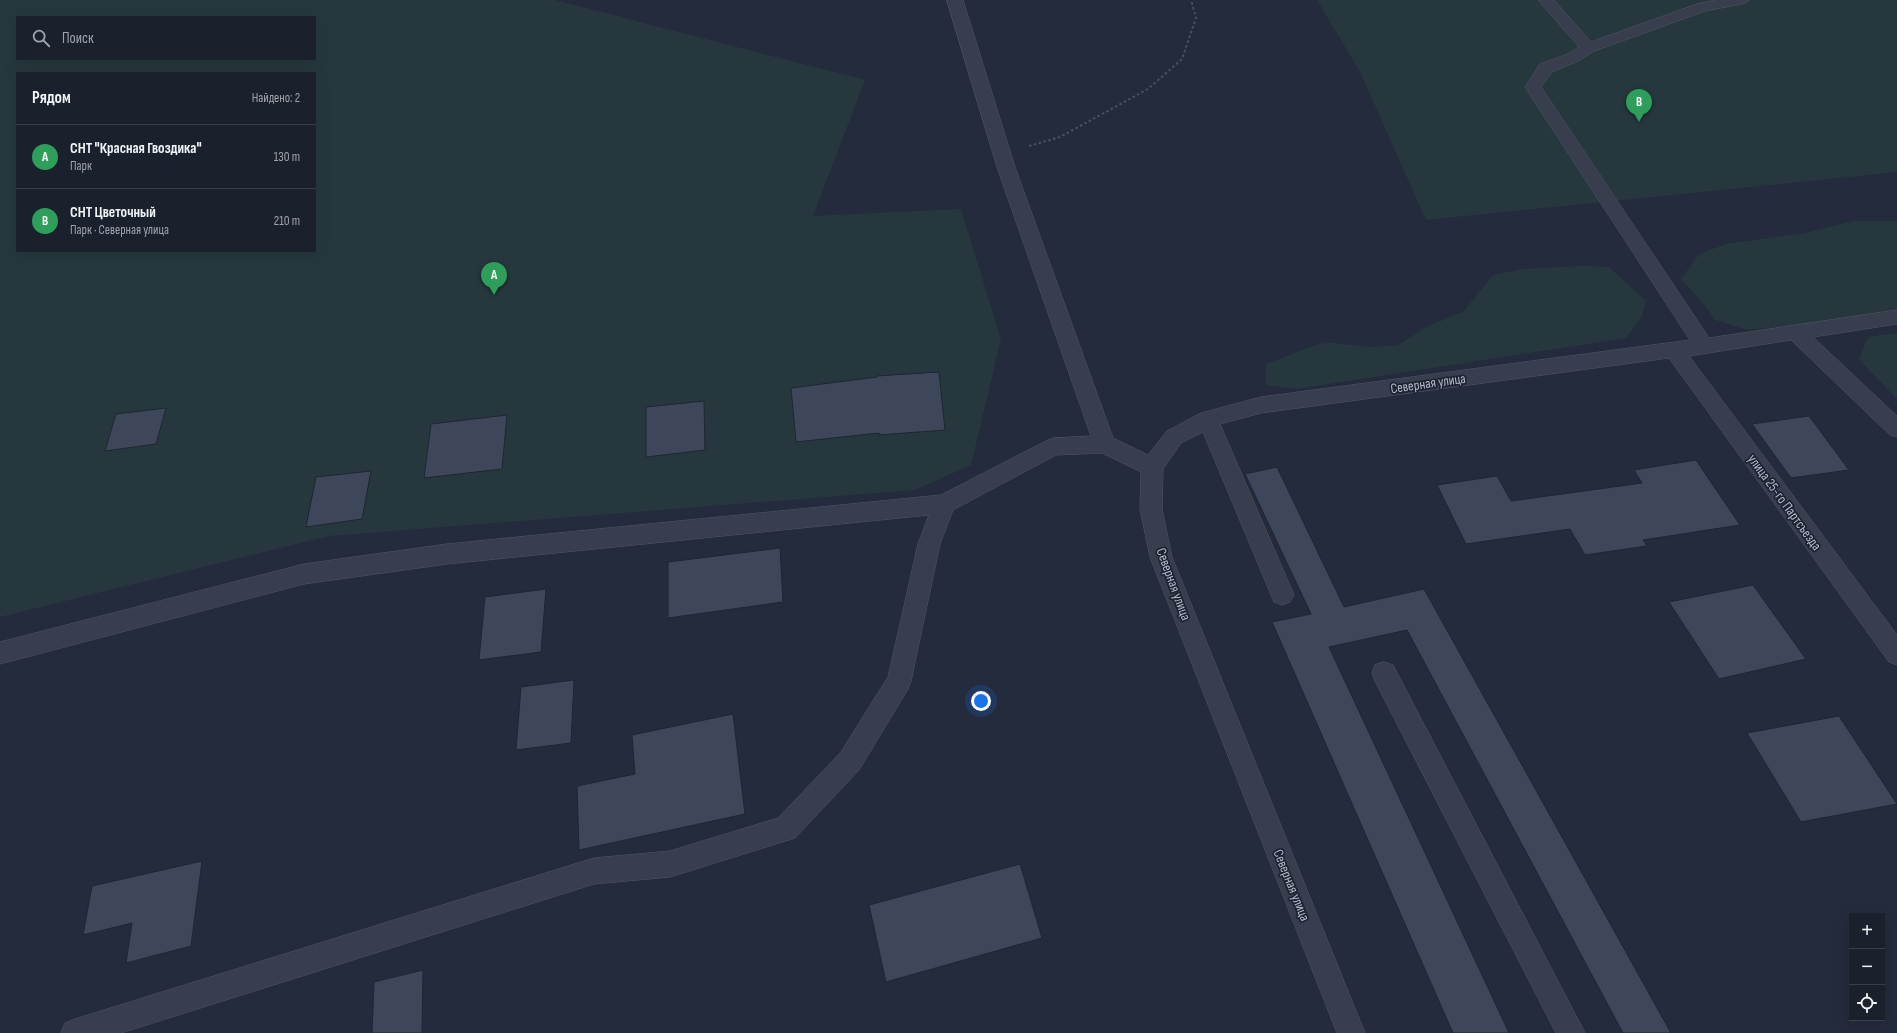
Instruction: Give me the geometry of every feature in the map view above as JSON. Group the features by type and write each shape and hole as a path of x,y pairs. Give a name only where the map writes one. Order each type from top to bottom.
{"street":[{"path":"955,0 1002,154 1104,444"},
{"path":"1546,0 1588,48"},
{"path":"1704,346 1532,87 1546,68 1574,57 1588,48 1702,7 1741,0"},
{"name":"Северная улица","path":"1351,1033 1161,556 1151,509 1152,467 1174,437 1208,419 1261,405 1704,346 1897,318"},
{"path":"1795,332 1897,429"},
{"name":"улица 25-го Партсъезда","path":"1674,350 1897,654"},
{"path":"1208,419 1282,595"},
{"path":"0,653 304,574 446,554 944,504 1053,447 1104,444 1152,467"},
{"path":"75,1033 594,871 670,864 786,829 850,762 899,681 930,544 944,504"},
{"path":"1384,673 1571,1033"}],"path":[{"path":"1002,154 1060,137 1148,89 1182,59 1196,18 1191,0"}],"shaded area":[{"path":"0,0 555,0 865,80 813,216 961,209 1001,339 971,465 915,490 329,536 0,617"},
{"path":"1317,0 1897,0 1897,172 1426,220 1360,72"},
{"path":"1854,221 1897,221 1897,311 1818,323 1747,330 1715,320 1703,303 1681,279 1699,254 1726,244 1805,233"},
{"path":"1583,266 1609,267 1646,301 1642,316 1626,338 1296,389 1266,385 1266,364 1324,342 1369,347 1398,345 1428,326 1463,312 1493,275 1524,269"},
{"path":"1897,333 1897,399 1859,359 1868,337"}],"building":[{"path":"939,372 945,430 879,435 879,433 796,442 791,388 877,376"},
{"path":"704,401 705,450 646,457 646,407"},
{"path":"166,408 156,444 105,451 116,414"},
{"path":"507,415 502,469 424,478 431,424"},
{"path":"1809,416 1849,470 1791,478 1752,424"},
{"path":"1696,460 1740,525 1643,540 1647,546 1585,555 1570,529 1466,544 1437,485 1497,476 1511,501 1642,483 1634,470"},
{"path":"1277,467 1344,607 1424,589 1671,1033 1623,1033 1407,630 1329,647 1509,1033 1453,1033 1272,622 1311,614 1245,474"},
{"path":"371,471 362,519 306,527 316,477"},
{"path":"780,548 783,602 668,618 668,562"},
{"path":"1753,585 1806,659 1719,679 1669,602"},
{"path":"546,589 541,652 479,660 485,597"},
{"path":"574,680 571,743 516,750 521,687"},
{"path":"733,714 745,814 579,850 577,786 635,774 632,735"},
{"path":"1839,716 1897,804 1801,822 1747,733"},
{"path":"202,861 191,946 126,963 132,923 83,935 92,886"},
{"path":"1020,864 1042,938 886,982 869,905"},
{"path":"423,970 422,1033 372,1033 374,982"}],"place":[{"name":"СНТ Цветочный","path":"1639,122"},
{"name":"СНТ \"Красная Гвоздика\"","path":"494,295"}]}
